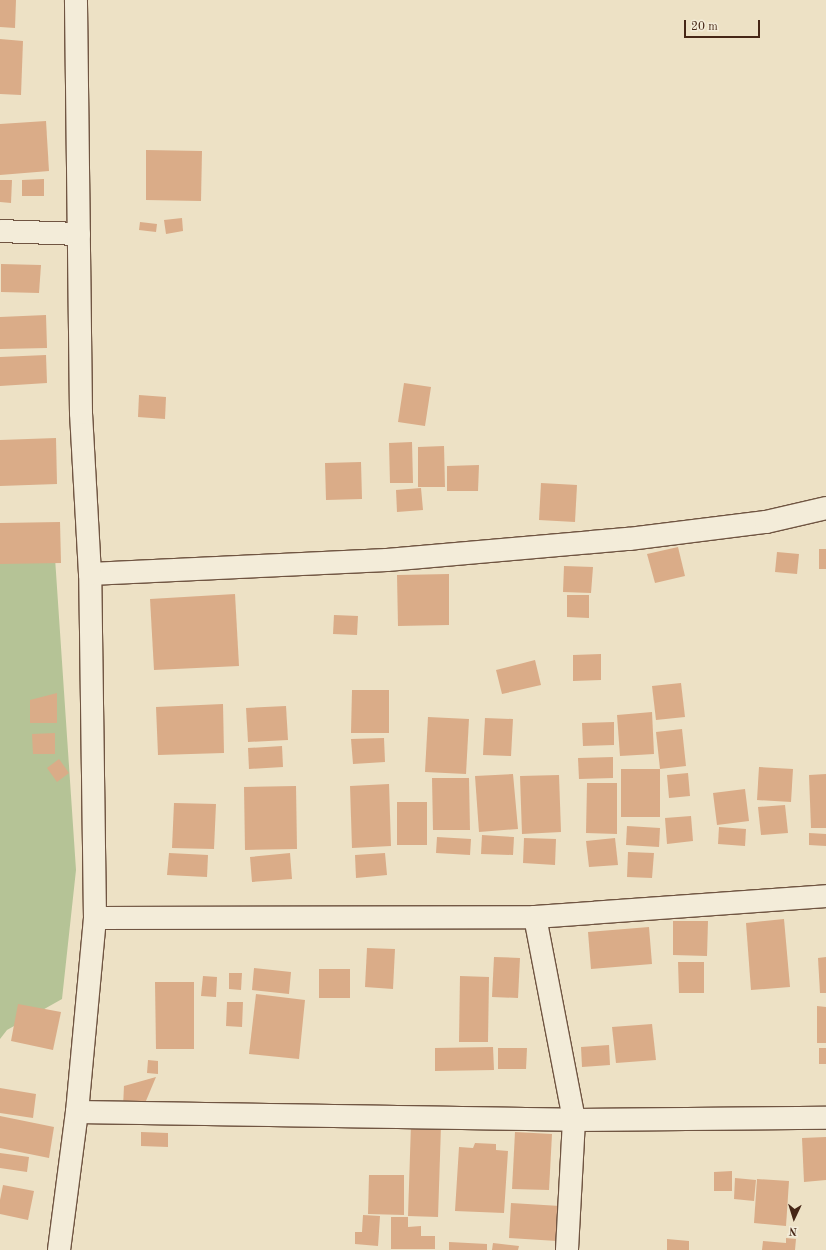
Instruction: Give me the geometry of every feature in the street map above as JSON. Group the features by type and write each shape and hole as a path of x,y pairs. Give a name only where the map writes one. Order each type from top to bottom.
{"street":[{"path":"59,1250 77,1112 95,918 90,574 81,413 76,0"},
{"path":"0,231 79,234"},
{"path":"90,574 387,560 621,540 766,522 826,508"},
{"path":"95,918 535,917 826,896"},
{"path":"535,917 574,1120 567,1250"},
{"path":"77,1112 574,1120 826,1118"}],"green space":[{"path":"0,526 53,528 76,870 62,999 7,1030 0,1039"}],"building":[{"path":"0,0 16,0 15,28 0,27"},
{"path":"0,39 23,41 21,95 0,94"},
{"path":"46,121 49,171 0,175 0,124"},
{"path":"146,150 202,151 201,201 146,200"},
{"path":"44,179 44,196 22,196 22,180"},
{"path":"0,180 12,180 11,203 0,202"},
{"path":"182,218 183,231 166,234 164,220"},
{"path":"140,222 157,224 156,232 139,230"},
{"path":"1,264 41,265 39,293 1,292"},
{"path":"46,315 47,348 0,349 0,317"},
{"path":"46,355 47,383 0,386 0,357"},
{"path":"404,383 431,387 425,426 398,422"},
{"path":"139,395 166,397 165,419 138,417"},
{"path":"56,438 57,484 0,486 0,440"},
{"path":"412,442 413,483 390,483 389,443"},
{"path":"444,446 445,487 418,487 418,447"},
{"path":"361,462 362,499 326,500 325,463"},
{"path":"479,465 478,491 447,491 447,466"},
{"path":"541,483 577,485 575,522 539,520"},
{"path":"421,488 423,510 397,512 396,490"},
{"path":"60,522 61,563 0,564 0,523"},
{"path":"678,547 685,576 655,583 647,554"},
{"path":"819,549 826,549 826,569 819,569"},
{"path":"777,552 799,554 797,574 775,572"},
{"path":"564,566 593,567 591,593 563,592"},
{"path":"449,574 449,625 398,626 397,575"},
{"path":"235,594 239,666 154,670 150,599"},
{"path":"567,595 589,595 589,618 567,617"},
{"path":"334,615 358,616 357,635 333,634"},
{"path":"601,654 601,680 573,681 573,655"},
{"path":"535,660 541,685 502,694 496,670"},
{"path":"681,683 685,717 656,720 652,686"},
{"path":"352,690 389,690 389,733 351,733"},
{"path":"57,693 57,723 30,723 30,700"},
{"path":"223,704 224,753 158,755 156,707"},
{"path":"286,706 288,740 248,742 246,708"},
{"path":"652,712 654,754 620,756 617,715"},
{"path":"428,717 469,719 466,774 425,772"},
{"path":"485,718 513,719 511,756 483,755"},
{"path":"614,722 614,745 583,746 582,723"},
{"path":"682,729 686,766 660,769 656,732"},
{"path":"55,733 55,754 33,754 32,734"},
{"path":"384,738 385,762 353,764 351,739"},
{"path":"282,746 283,767 249,769 248,748"},
{"path":"613,757 613,778 579,779 578,758"},
{"path":"59,759 69,773 57,782 47,768"},
{"path":"759,767 793,769 791,802 757,800"},
{"path":"621,769 660,769 660,817 621,817"},
{"path":"688,773 690,796 669,798 667,775"},
{"path":"513,774 518,829 479,832 475,776"},
{"path":"826,774 826,828 811,828 809,775"},
{"path":"559,775 561,832 522,834 520,776"},
{"path":"432,778 469,778 470,830 433,830"},
{"path":"587,783 617,783 617,834 586,833"},
{"path":"389,784 391,846 352,848 350,786"},
{"path":"296,786 297,849 245,850 244,787"},
{"path":"745,789 749,821 717,825 713,793"},
{"path":"397,802 427,802 427,845 397,845"},
{"path":"174,803 216,804 214,849 172,848"},
{"path":"785,805 788,833 761,835 758,807"},
{"path":"691,816 693,841 667,844 665,818"},
{"path":"627,826 660,828 659,847 626,845"},
{"path":"719,827 746,829 745,846 718,844"},
{"path":"809,833 826,834 826,846 809,845"},
{"path":"482,835 514,837 513,855 481,854"},
{"path":"437,837 471,839 470,855 436,853"},
{"path":"524,838 556,839 555,865 523,863"},
{"path":"615,838 618,865 589,867 586,841"},
{"path":"628,852 654,853 652,878 627,877"},
{"path":"169,853 208,855 207,877 167,875"},
{"path":"290,853 292,879 252,882 250,857"},
{"path":"385,853 387,875 356,878 355,855"},
{"path":"784,919 790,987 751,990 746,923"},
{"path":"673,921 708,921 707,956 673,955"},
{"path":"649,927 652,964 591,969 588,932"},
{"path":"367,948 395,949 393,989 365,987"},
{"path":"494,957 520,958 518,998 492,997"},
{"path":"826,957 826,993 820,993 818,958"},
{"path":"678,962 704,962 704,993 679,993"},
{"path":"254,968 291,972 289,994 252,990"},
{"path":"319,969 350,969 350,998 319,998"},
{"path":"229,973 242,973 241,990 229,989"},
{"path":"203,976 217,977 216,997 201,996"},
{"path":"460,976 489,977 488,1042 459,1042"},
{"path":"155,982 194,982 194,1049 156,1049"},
{"path":"256,994 305,1000 299,1059 249,1054"},
{"path":"227,1002 243,1002 242,1027 226,1026"},
{"path":"18,1004 61,1012 53,1050 11,1041"},
{"path":"817,1006 826,1007 826,1043 817,1043"},
{"path":"652,1024 656,1060 616,1063 612,1027"},
{"path":"609,1045 610,1065 582,1067 581,1047"},
{"path":"493,1047 494,1070 435,1071 435,1048"},
{"path":"498,1048 527,1048 526,1069 498,1069"},
{"path":"819,1048 826,1048 826,1064 819,1064"},
{"path":"148,1060 158,1061 158,1074 147,1073"},
{"path":"156,1077 143,1108 123,1107 124,1086"},
{"path":"0,1088 36,1094 33,1118 0,1113"},
{"path":"0,1116 54,1127 49,1158 0,1148"},
{"path":"411,1124 441,1126 438,1217 408,1216"},
{"path":"141,1132 168,1133 168,1147 141,1146"},
{"path":"515,1132 552,1134 549,1190 512,1189"},
{"path":"826,1137 826,1180 804,1182 802,1138"},
{"path":"475,1143 496,1144 496,1150 508,1151 504,1213 455,1211 459,1147 473,1148"},
{"path":"0,1153 29,1157 27,1172 0,1168"},
{"path":"732,1171 732,1191 714,1191 714,1172"},
{"path":"369,1175 404,1175 404,1215 368,1214"},
{"path":"735,1178 756,1180 754,1201 734,1199"},
{"path":"757,1179 789,1181 786,1226 754,1223"},
{"path":"3,1185 34,1191 28,1220 0,1214 0,1200"},
{"path":"511,1203 560,1206 557,1241 509,1238"},
{"path":"363,1215 380,1216 378,1246 355,1244 355,1232 362,1232"},
{"path":"391,1217 408,1217 408,1227 421,1226 421,1236 435,1236 435,1249 391,1249"},
{"path":"786,1238 796,1239 795,1250 762,1250 763,1241 786,1243"},
{"path":"667,1239 689,1241 689,1250 667,1250"},
{"path":"449,1242 487,1244 487,1250 449,1250"},
{"path":"493,1243 519,1246 518,1250 492,1250"}]}
